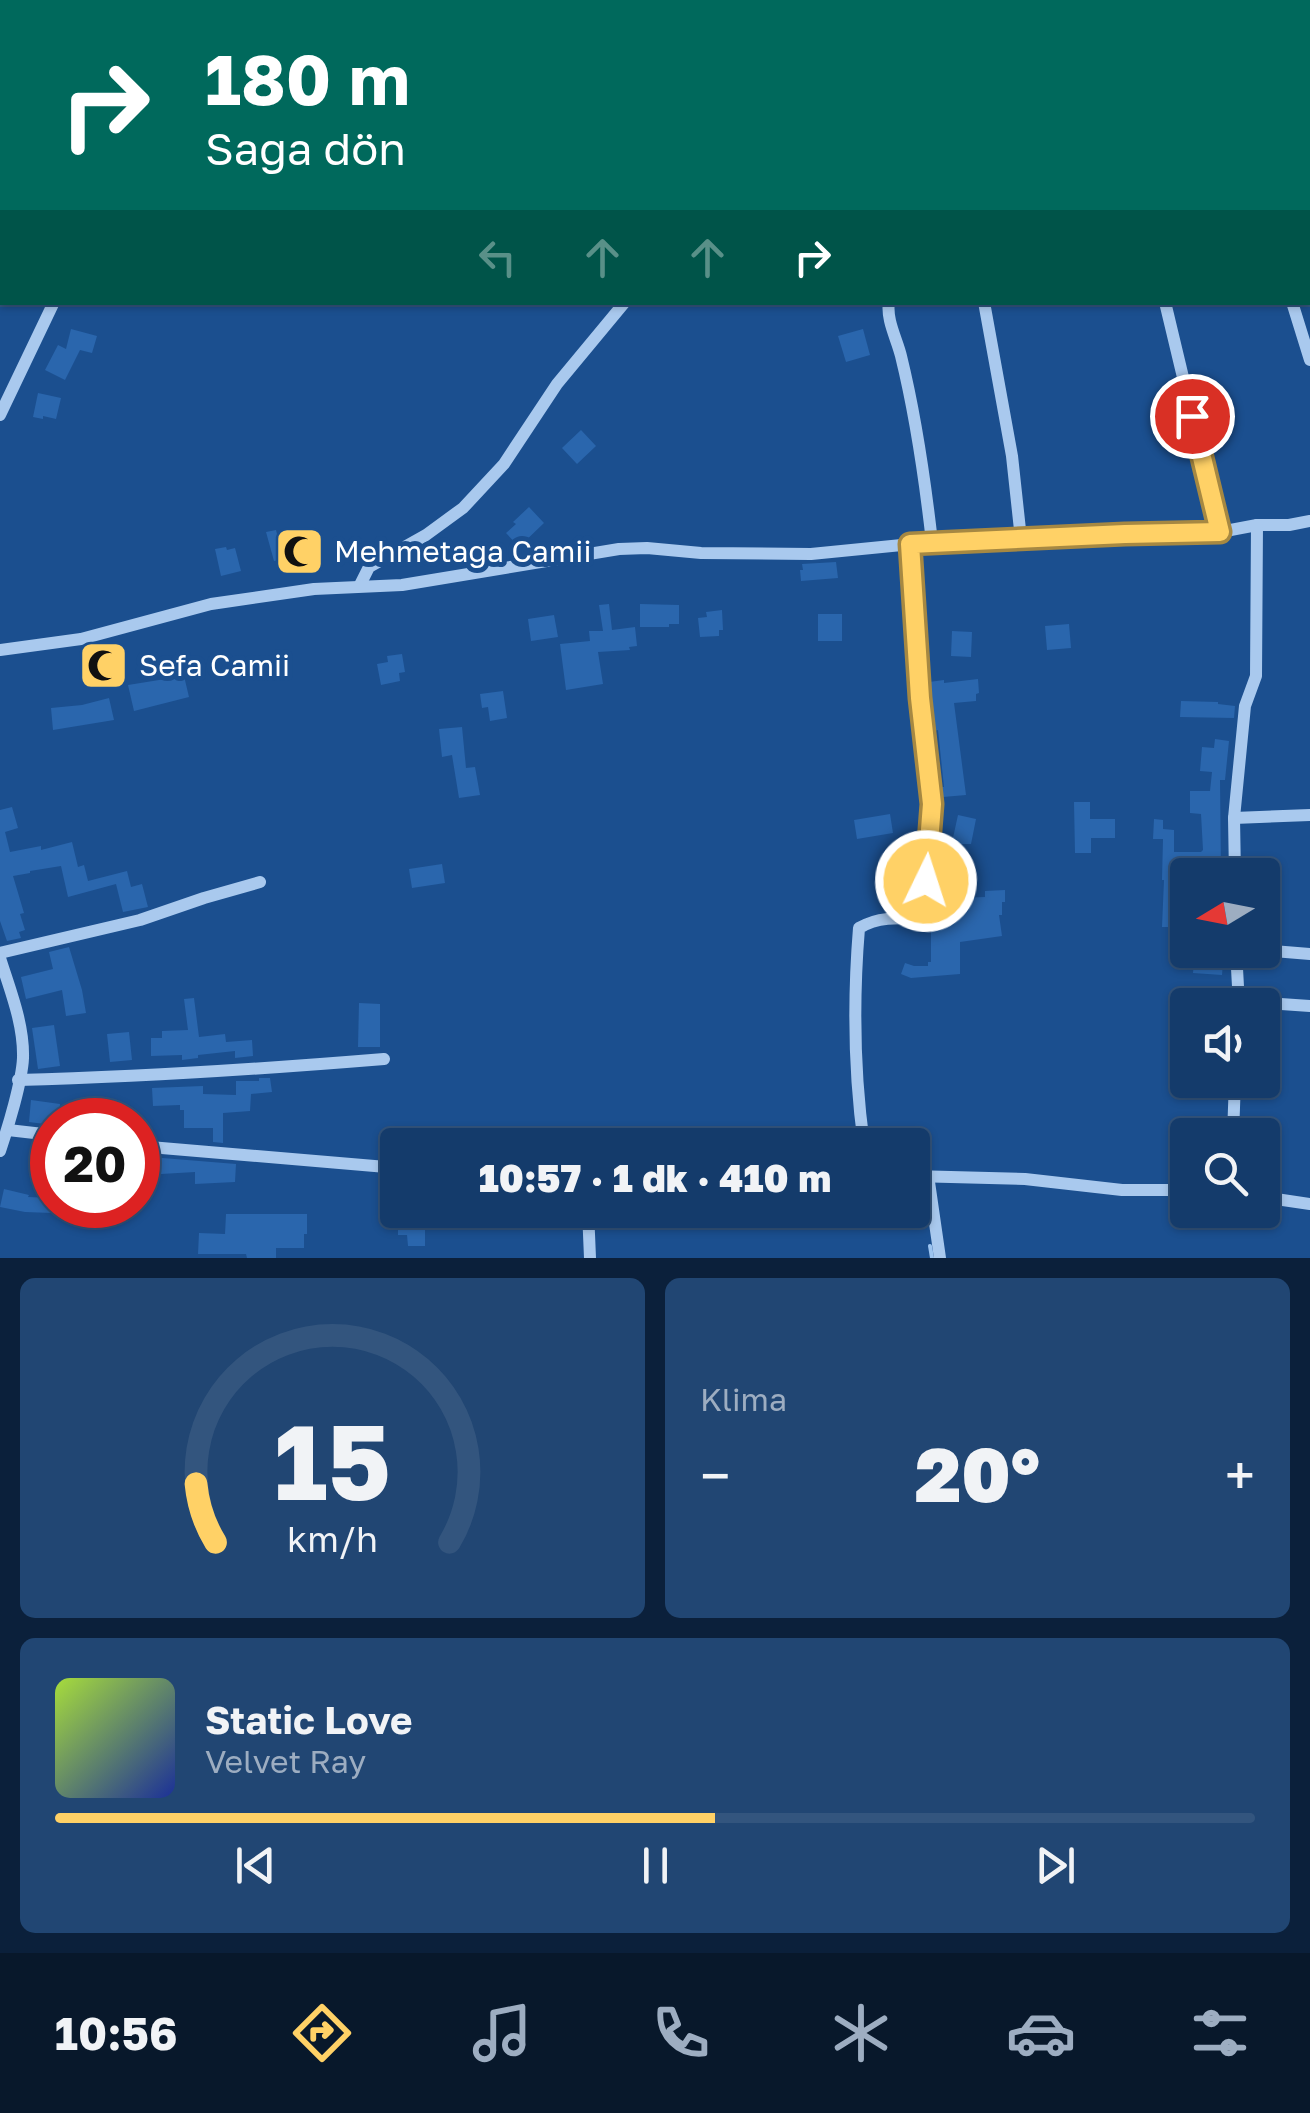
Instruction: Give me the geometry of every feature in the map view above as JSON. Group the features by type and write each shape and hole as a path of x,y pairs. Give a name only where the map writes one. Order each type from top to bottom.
{"street":[{"path":"0,415 53,305"},
{"path":"360,586 368,567 426,535 463,508 484,486 504,464 558,384 623,305"},
{"path":"889,305 923,462 932,542"},
{"path":"985,305 1012,456 1021,539"},
{"path":"1166,305 1220,532"},
{"path":"1293,305 1310,360"},
{"path":"0,650 81,639 211,604 314,589 402,585 620,549 812,554 932,542 1220,532 1310,521"},
{"path":"1235,858 1234,818 1244,706 1256,676 1258,525"},
{"path":"862,1128 854,1043 858,928 871,920 923,919 932,804 920,698 910,544"},
{"path":"1234,818 1310,815"},
{"path":"0,1150 23,1059 17,1009 0,956 140,920 260,882"},
{"path":"1280,952 1310,954"},
{"path":"1280,1005 1310,1006"},
{"path":"18,1080 109,1078 384,1059"},
{"path":"8,1130 30,1133"},
{"path":"160,1148 380,1166"},
{"path":"930,1176 1170,1190"},
{"path":"930,1190 940,1258"},
{"path":"1280,1200 1310,1204"},
{"path":"589,1228 590,1258"}],"building":[{"path":"71,329 97,336 92,353 80,350 65,380 45,370 58,345 66,349"},
{"path":"863,329 870,355 846,362 838,336"},
{"path":"38,393 61,398 56,419 33,417"},
{"path":"581,430 596,446 577,464 562,448"},
{"path":"529,507 544,523 519,547 506,533"},
{"path":"276,530 277,534 286,535 304,530 306,534 316,532 323,560 300,564 298,557 274,561 266,532"},
{"path":"235,548 241,571 221,576 215,549"},
{"path":"836,562 838,578 801,581 802,564"},
{"path":"609,604 612,630 635,627 637,646 598,652 603,684 566,690 560,644 590,641 589,631 603,631 599,605"},
{"path":"640,604 679,605 679,624 640,627"},
{"path":"722,610 723,630 719,630 719,636 700,637 698,618 707,617 706,612"},
{"path":"818,614 842,614 842,641 818,641"},
{"path":"554,615 558,637 531,641 528,619"},
{"path":"1069,624 1071,648 1047,650 1045,626"},
{"path":"952,631 972,632 971,657 951,656"},
{"path":"402,654 405,672 399,673 400,681 381,685 377,664 388,662 387,656"},
{"path":"184,676 189,697 134,711 128,685"},
{"path":"978,679 976,701 954,703 966,795 943,797 938,730 934,731 929,682"},
{"path":"503,691 507,718 490,721 480,694"},
{"path":"109,698 114,720 53,730 51,708"},
{"path":"1181,701 1235,706 1234,718 1180,717"},
{"path":"462,727 466,768 475,767 480,795 459,798 452,755 442,757 439,729"},
{"path":"1215,739 1229,741 1225,780 1220,780 1221,858 1170,858 1170,927 1162,927 1163,839 1153,839 1154,819 1163,820 1163,829 1174,830 1174,852 1203,850 1201,814 1190,813 1190,791 1210,791 1212,772 1200,771 1202,747 1214,748"},
{"path":"1074,802 1090,802 1090,819 1115,819 1115,838 1091,838 1091,853 1075,853"},
{"path":"12,807 18,828 5,832 10,852 72,842 78,867 84,865 88,881 127,871 131,887 142,884 148,907 123,912 116,884 68,897 61,866 30,871 13,876 25,930 19,932 21,938 7,941 0,921 0,810"},
{"path":"890,814 893,833 857,839 854,820"},
{"path":"958,815 976,819 971,844 958,844 958,898 985,897 985,891 1005,890 999,915 1002,936 960,942 960,974 911,978 901,974 905,963 928,966 931,962 938,856 949,856"},
{"path":"442,864 445,883 412,888 409,869"},
{"path":"69,947 86,1013 66,1016 62,990 26,999 21,977 53,969 49,952"},
{"path":"1193,968 1223,968 1222,975 1193,973"},
{"path":"194,998 199,1037 225,1034 226,1042 252,1040 253,1056 235,1058 235,1051 182,1060 182,1055 151,1056 151,1038 162,1038 162,1031 188,1030 184,999"},
{"path":"359,1003 380,1004 380,1047 358,1047"},
{"path":"54,1025 60,1066 38,1069 32,1028"},
{"path":"129,1032 132,1060 110,1062 107,1034"},
{"path":"270,1078 272,1092 251,1094 250,1111 223,1113 223,1143 213,1142 213,1128 184,1128 184,1110 180,1110 180,1105 160,1106 160,1098 153,1098 152,1088 203,1086 203,1094 236,1095 236,1081"},
{"path":"160,1158 236,1164 235,1182 195,1184 195,1172 161,1174"},
{"path":"4,1189 30,1197 30,1212 0,1207"},
{"path":"226,1214 307,1214 304,1248 276,1248 276,1258 198,1254 199,1233 225,1234"},
{"path":"398,1228 425,1228 425,1246 408,1246 407,1235 398,1235"}],"waterway":[{"path":"930,1246 932,1258"}],"place":[{"name":"Mehmetağa Camii","path":"299,551"},
{"name":"Sefa Camii","path":"104,665"}],"route":[{"path":"926,881 932,804 920,698 910,544 1220,532 1192,416"}]}
